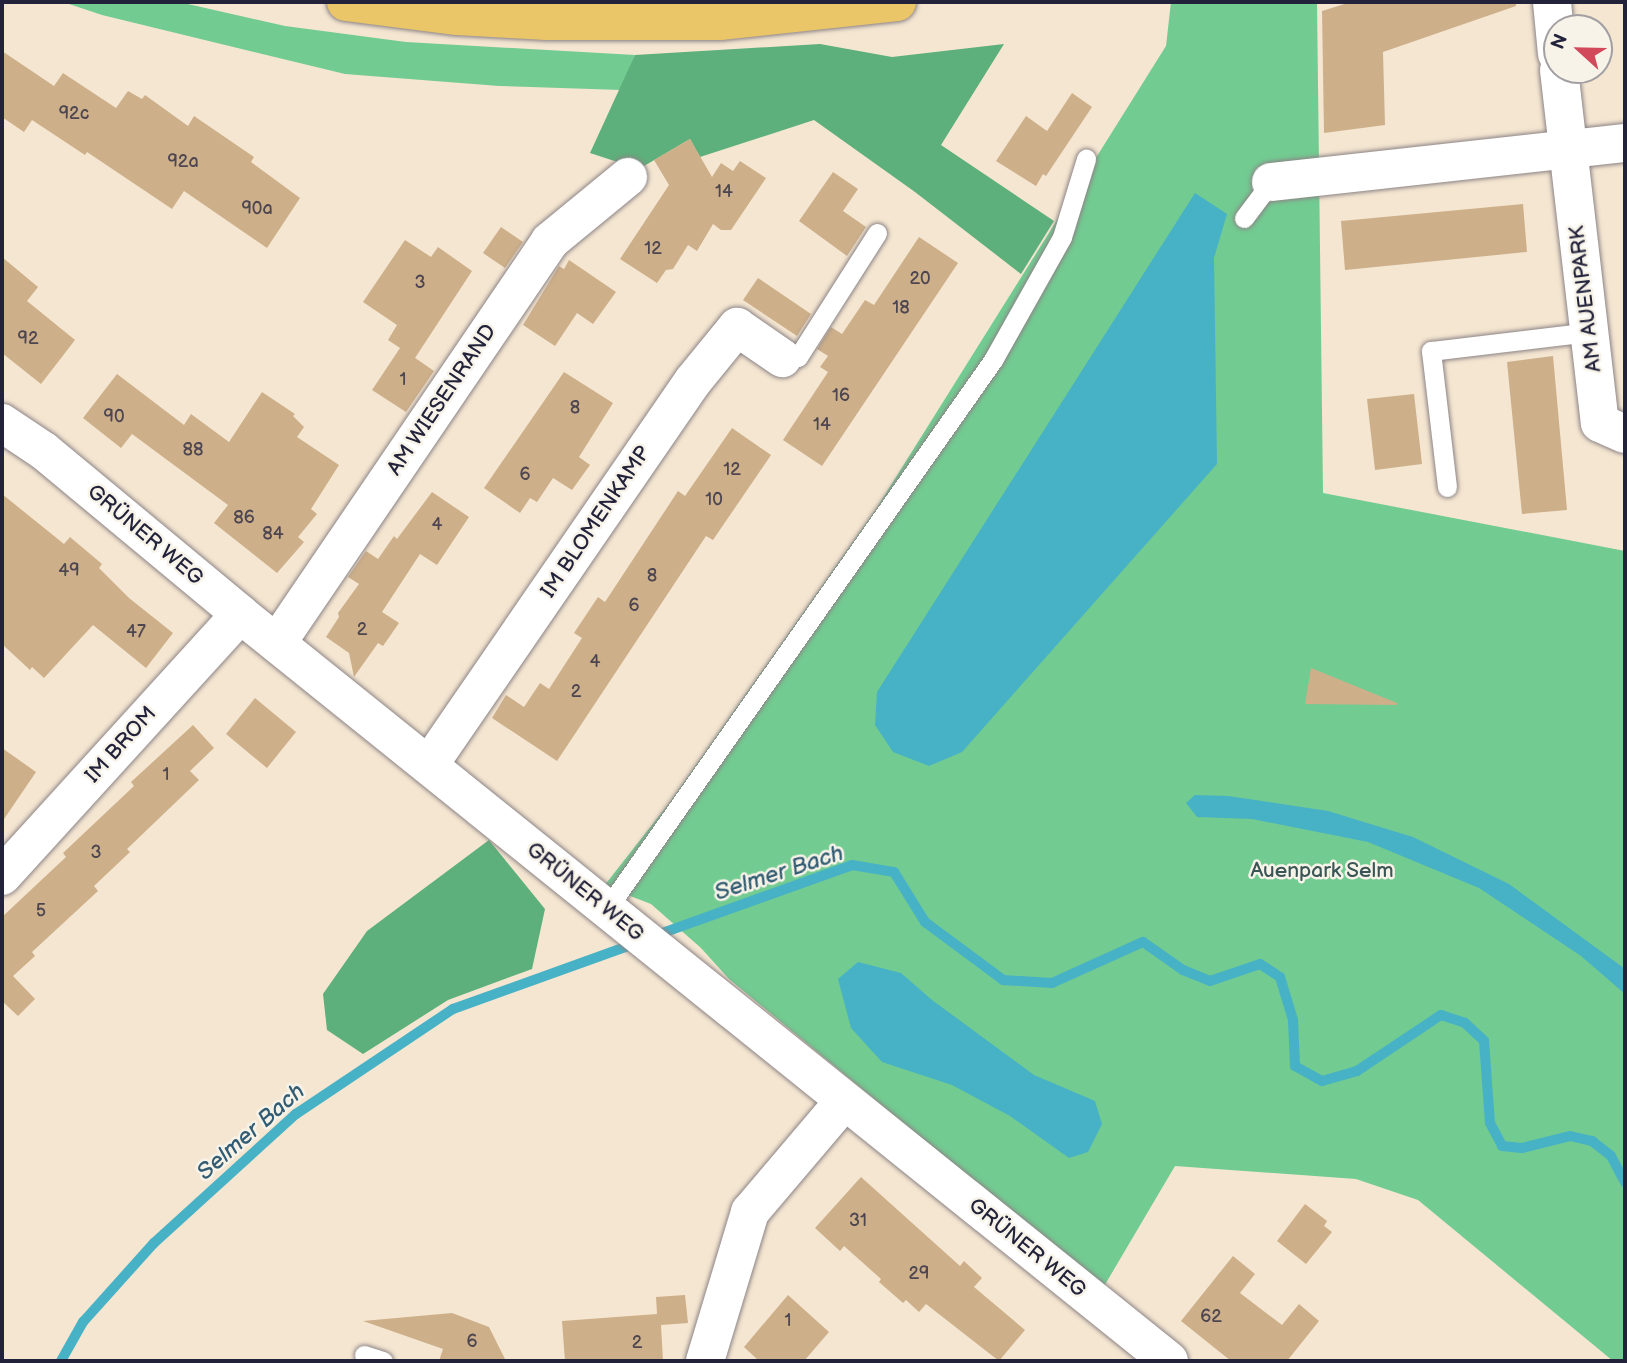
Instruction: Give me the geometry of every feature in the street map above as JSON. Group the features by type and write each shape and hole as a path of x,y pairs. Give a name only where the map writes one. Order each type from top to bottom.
{"main road":[{"path":"346,2 483,17 707,21 897,2"}],"street":[{"name":"AM AUENPARK","path":"1560,84 1600,423 1625,434"},
{"path":"1270,182 1625,143"},
{"name":"AM WIESENRAND","path":"277,643 550,241 628,177"},
{"name":"IM BLOMENKAMP","path":"429,765 693,381 737,327 782,358"},
{"name":"GRÜNER WEG","path":"2,423 44,451 240,614 1169,1361"},
{"name":"IM BROM","path":"2,876 240,614"},
{"path":"705,1361 750,1212 844,1101"}],"lane":[{"path":"611,914 993,360 1062,237 1086,159"},
{"path":"1244,218 1270,182"},
{"path":"782,358 798,357 877,233"},
{"path":"1447,487 1431,351 1590,332"}],"green space":[{"path":"63,2 179,2 285,26 406,42 635,55 621,90 499,86 345,74 102,15"},
{"name":"Auenpark Selm","path":"1171,2 1317,2 1323,493 1625,551 1625,1361 1613,1361 1418,1200 1356,1179 1175,1166 1103,1288 729,979 701,948 651,904 604,886 670,802 876,509 1166,46"},
{"path":"820,44 892,57 1004,44 941,145 1054,221 1021,274 915,192 814,120 700,157 690,139 639,169 590,153 635,55"},
{"path":"489,840 545,909 532,969 448,1000 363,1054 327,1030 323,994 367,931"}],"water":[{"path":"1195,193 1227,214 1214,258 1217,464 962,752 929,766 893,752 875,725 877,692"},
{"path":"1195,795 1228,796 1328,811 1413,837 1509,884 1621,966 1625,969 1625,994 1581,956 1479,888 1368,842 1252,819 1197,817 1186,803"},
{"path":"858,962 901,973 932,1000 1034,1075 1095,1101 1102,1124 1088,1152 1069,1158 1010,1116 952,1085 882,1062 851,1028 838,979"}],"building":[{"path":"1351,2 1516,2 1516,6 1383,52 1385,125 1324,133 1322,11"},
{"path":"2,51 54,86 63,73 116,108 128,91 142,99 145,95 188,126 194,116 254,157 251,162 300,198 267,248 184,191 172,209 87,152 85,155 32,120 24,132 2,117"},
{"path":"1072,93 1092,107 1046,176 1043,174 1036,186 996,161 1026,116 1047,131"},
{"path":"690,139 712,177 721,163 733,171 740,161 766,178 731,230 721,230 713,224 697,251 688,245 673,269 666,270 657,283 620,259 669,185 654,160"},
{"path":"833,172 858,189 843,211 866,227 847,256 799,221"},
{"path":"1523,204 1527,252 1345,270 1341,221"},
{"path":"501,227 523,242 505,268 483,253"},
{"path":"919,237 958,263 822,466 783,440 828,372 820,367 828,356 817,349 831,327 842,334 865,300 874,305"},
{"path":"405,240 431,257 438,247 472,271 415,358 434,371 406,412 372,390 400,348 388,340 397,325 363,302"},
{"path":"2,257 38,287 27,301 75,340 41,384 2,353"},
{"path":"569,260 616,292 593,324 577,313 555,346 523,325 559,266 564,269"},
{"path":"758,278 811,314 797,336 743,300"},
{"path":"1553,356 1567,510 1522,514 1507,362"},
{"path":"564,372 613,403 579,457 590,465 572,490 553,478 537,502 530,498 520,513 484,488"},
{"path":"117,374 184,425 191,414 229,442 262,392 295,414 293,416 304,427 297,437 339,465 311,509 317,514 298,537 304,542 277,573 214,523 228,505 132,434 121,448 83,418"},
{"path":"1414,394 1422,464 1375,470 1367,399"},
{"path":"732,428 771,455 713,540 706,536 557,761 492,718 506,695 524,707 540,683 549,689 582,638 574,633 598,597 605,602 678,491 685,496"},
{"path":"432,492 469,517 437,565 420,554 382,612 399,623 383,646 378,643 354,677 349,653 326,637 339,617 338,613 359,584 348,577 366,551 378,559 394,536 397,539"},
{"path":"2,494 64,544 70,537 102,564 99,568 129,598 173,633 146,668 93,625 44,678 32,667 30,670 2,644"},
{"path":"1311,668 1397,703 1397,705 1305,704"},
{"path":"255,698 296,732 267,768 226,734"},
{"path":"193,725 214,748 190,771 199,780 127,849 130,852 94,886 98,891 32,952 35,956 13,976 35,999 18,1016 2,1001 2,917 66,857 63,853 134,786 131,782"},
{"path":"2,748 36,772 2,822"},
{"path":"861,1177 960,1266 964,1261 982,1278 974,1287 1025,1330 999,1361 926,1304 919,1312 906,1300 903,1303 844,1246 840,1251 815,1228"},
{"path":"1305,1204 1327,1221 1324,1226 1332,1232 1306,1264 1277,1241"},
{"path":"1233,1256 1255,1274 1240,1293 1282,1325 1299,1304 1319,1321 1287,1361 1231,1361 1181,1321"},
{"path":"685,1295 688,1323 661,1325 663,1361 565,1361 562,1321 657,1314 656,1297"},
{"path":"788,1295 829,1332 804,1361 759,1361 744,1347"},
{"path":"452,1313 489,1327 506,1361 439,1361 443,1349 363,1321"}],"waterway":[{"name":"Selmer Bach","path":"654,936 852,865 894,872 925,922 1003,980 1052,983 1143,942 1183,970 1210,981 1260,964 1280,977 1293,1020 1295,1066 1322,1081 1357,1071 1441,1015 1465,1023 1484,1041 1490,1123 1502,1146 1522,1148 1570,1136 1592,1141 1611,1156 1625,1182"},
{"name":"Selmer Bach","path":"61,1361 83,1322 154,1243 296,1114 453,1009 636,943"}]}
